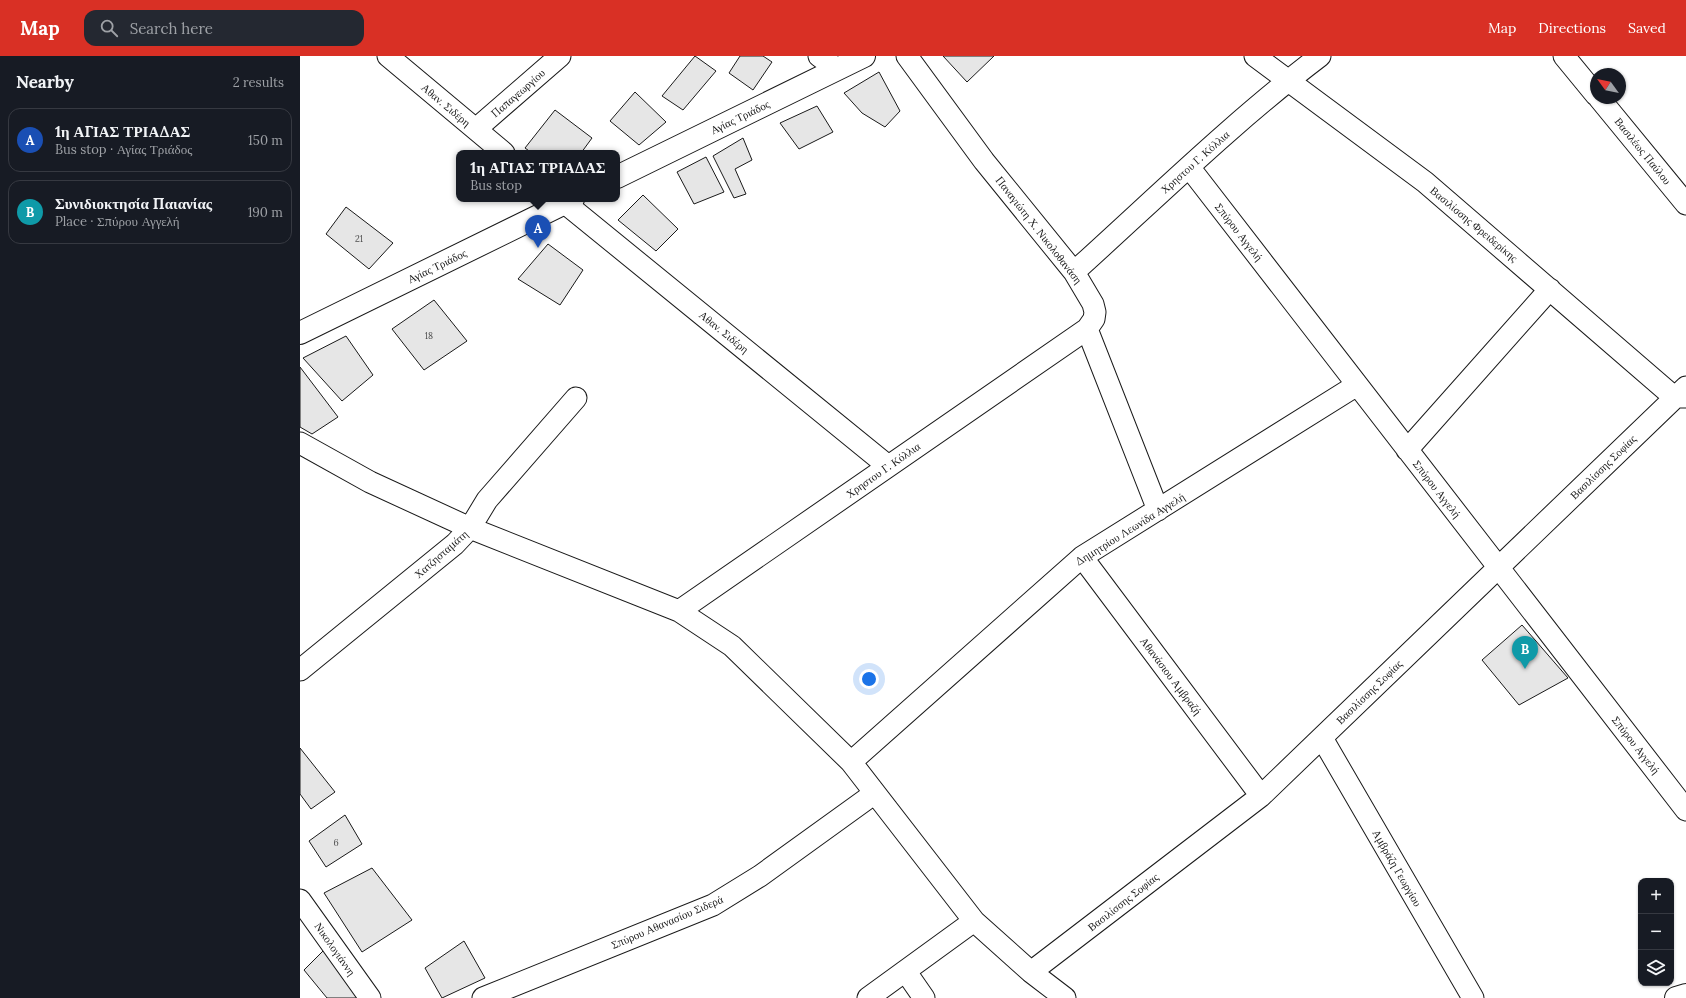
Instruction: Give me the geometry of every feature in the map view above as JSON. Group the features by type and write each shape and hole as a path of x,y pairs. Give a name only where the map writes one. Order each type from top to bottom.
{"street":[{"name":"Αθαν. Σιδέρη","path":"388,56 500,150"},
{"name":"Παπαγεωργίου","path":"476,129 560,56"},
{"path":"819,56 837,69"},
{"name":"Αγίας Τριάδος","path":"620,176 864,56"},
{"name":"Παναγιώτη Χ. Νικολοθανάση","path":"907,56 984,161 1074,272 1093,304 1095,312 1094,319 1087,329"},
{"name":"Βασιλίσσης Φρειδερίκης","path":"1255,56 1425,182 1550,289 1682,394"},
{"name":"Χρηστου Γ. Κόλλια","path":"1074,272 1188,167 1288,80 1320,56"},
{"path":"1564,56 1590,88"},
{"name":"Βασιλέως Παύλου","path":"1604,104 1686,204"},
{"name":"Σπύρου Αγγελή","path":"1188,167 1686,810"},
{"name":"Αγίας Τριάδος","path":"300,333 562,202"},
{"name":"Αθαν. Σιδέρη","path":"568,202 888,466"},
{"path":"1407,450 1550,289"},
{"path":"1087,329 1158,510"},
{"name":"Χρηστου Γ. Κόλλια","path":"679,611 1087,329"},
{"name":"Δημητρίου Λεωνίδα Αγγελή","path":"851,762 1082,557 1357,385"},
{"name":"Βασιλίσσης Σοφίας","path":"1031,972 1261,796 1499,567 1682,394"},
{"name":"Χατζησταμάτη","path":"300,670 455,544 470,528 487,500 576,398"},
{"path":"300,443 370,482 470,528 679,611 732,646 851,762 974,921 1031,972 1065,998"},
{"name":"Αθανάσιου Αμβραζή","path":"1082,557 1261,796"},
{"name":"Αμβράζη Γεωργίου","path":"1322,738 1473,998"},
{"name":"Σπύρου Αθανασίου Σιδερά","path":"484,998 713,905 760,876 875,793"},
{"name":"Νικολογιάννη","path":"300,900 370,998"},
{"path":"868,998 906,972 974,921"},
{"path":"906,972 924,998"},
{"path":"1676,998 1686,995"}],"building":[{"path":"695,56 716,71 683,110 662,96"},
{"path":"740,56 763,56 772,62 753,90 729,73"},
{"path":"943,56 994,56 967,82"},
{"path":"879,72 900,111 885,127 862,113 844,93"},
{"path":"635,92 666,122 639,145 610,121"},
{"path":"817,106 833,132 799,149 780,123"},
{"path":"555,110 592,138 583,150 528,150 525,148"},
{"path":"743,138 752,160 735,169 746,194 734,198 713,156"},
{"path":"706,157 724,192 694,204 677,172"},
{"path":"643,195 678,229 656,251 618,220"},
{"path":"346,207 393,243 369,269 326,234"},
{"path":"548,244 583,270 560,305 518,279"},
{"path":"434,300 467,341 424,370 392,329"},
{"path":"346,336 373,375 342,401 303,358"},
{"path":"300,367 338,417 312,434 300,427"},
{"path":"1522,625 1568,678 1519,705 1482,660"},
{"path":"300,748 335,792 311,809 300,794"},
{"path":"345,815 362,844 326,867 309,841"},
{"path":"372,868 412,920 362,952 324,893"},
{"path":"464,941 485,978 442,998 425,968"},
{"path":"326,948 360,998 327,998 304,970"}],"place":[{"name":"1η ΑΓΙΑΣ ΤΡΙΑΔΑΣ","path":"538,248"},
{"name":"Συνιδιοκτησία Παιανίας","path":"1525,669"}]}
